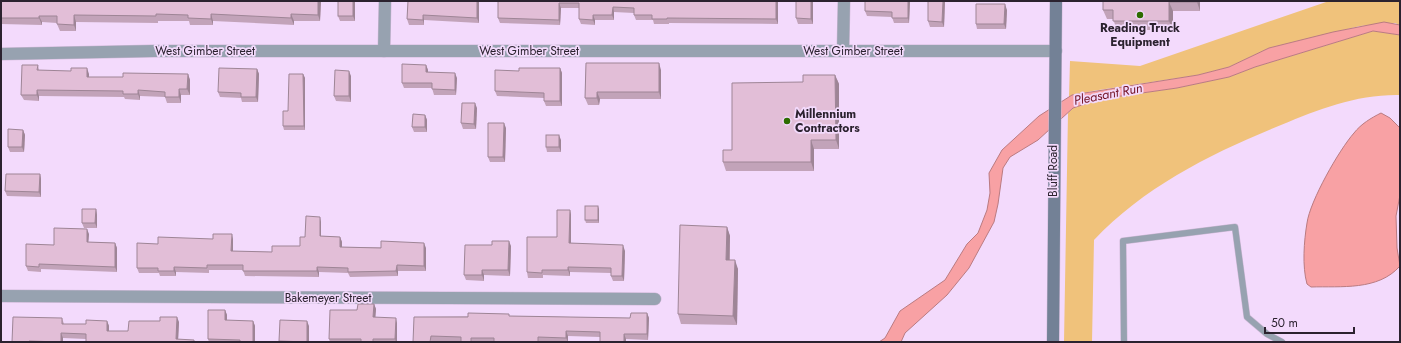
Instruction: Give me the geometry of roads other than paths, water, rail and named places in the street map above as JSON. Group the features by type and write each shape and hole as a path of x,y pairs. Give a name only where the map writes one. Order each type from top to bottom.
{"main road":[{"name":"Bluff Road","path":"1052,342 1053,152 1056,1"}],"street":[{"path":"384,52 385,1"},
{"path":"844,1 844,51"},
{"name":"West Gimber Street","path":"1,54 154,51 1056,52"},
{"name":"Bakemeyer Street","path":"1,296 655,299"}],"lane":[{"path":"1124,342 1123,241 1235,226 1247,317 1267,334 1282,342"}],"water":[{"name":"Pleasant Run","path":"1384,22 1400,25 1400,35 1373,31 1255,67 1229,77 1177,88 1100,99 1073,108 1038,140 1010,157 1003,168 994,222 969,268 947,295 905,333 901,342 879,342 885,338 900,311 945,280 967,244 978,233 987,210 990,193 989,173 1002,150 1039,116 1072,95 1198,75 1229,67 1269,48 1333,32"},
{"path":"1381,113 1390,118 1400,128 1400,195 1396,216 1397,248 1400,266 1381,280 1358,286 1311,287 1307,284 1304,269 1305,238 1309,214 1319,189 1333,163 1348,141 1363,124"}],"place":[{"name":"Reading Truck Equipment","path":"1140,15"},
{"name":"Millennium Contractors","path":"787,121"}]}
